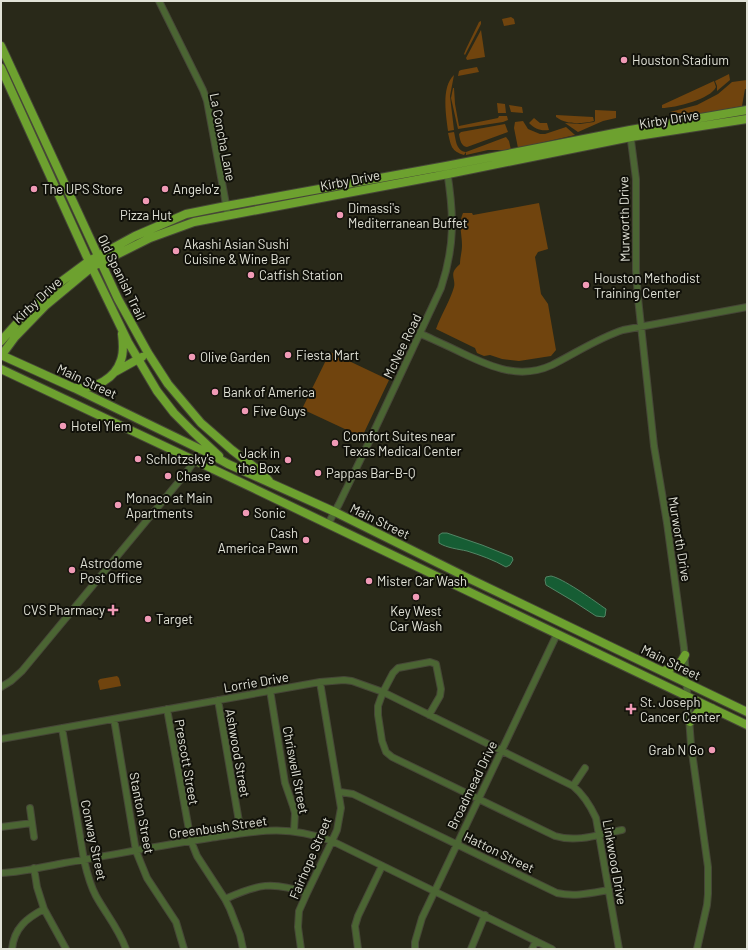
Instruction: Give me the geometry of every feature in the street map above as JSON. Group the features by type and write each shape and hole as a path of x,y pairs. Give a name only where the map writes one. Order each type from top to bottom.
{"main road":[{"name":"Old Spanish Trail","path":"1,46 21,90 31,121 49,161 68,214 90,264 138,360 157,391 174,413 192,432 255,489"},
{"name":"Old Spanish Trail","path":"1,68 13,94 31,121"},
{"path":"13,94 21,90"},
{"name":"Kirby Drive","path":"100,259 135,236 186,214 226,206 292,198 447,170 630,134 713,120 747,110"},
{"name":"Kirby Drive","path":"713,120 747,119"},
{"name":"Old Spanish Trail","path":"49,161 77,210 118,299 148,353 168,384 201,423 232,450 262,473 271,483"},
{"name":"Kirby Drive","path":"1,342 10,330 90,264 100,259 194,222 292,198"},
{"path":"68,214 77,210"},
{"name":"Kirby Drive","path":"1,355 38,307"},
{"path":"74,388 95,386 106,380 112,374 121,359 123,343 120,326"},
{"path":"112,374 148,353"},
{"name":"Main Street","path":"1,355 74,388 228,464 334,512 747,712"},
{"name":"Main Street","path":"1,369 195,460 747,725"},
{"path":"192,432 201,423"},
{"path":"195,460 200,449"},
{"path":"462,588 468,578"},
{"path":"510,611 515,600"},
{"path":"557,634 563,623"},
{"path":"663,671 678,665 682,662 685,655"},
{"path":"690,722 698,712 712,708"}],"street":[{"name":"La Concha Lane","path":"159,1 204,90 228,214"},
{"name":"Murworth Drive","path":"630,134 636,179 636,270 641,326 654,446 668,530 685,655 691,745 707,860 708,884 706,912 697,949"},
{"name":"McNee Road","path":"328,524 421,334 441,288 450,253 453,223 447,170"},
{"path":"421,334 478,361 500,369 515,372 528,372 540,370 552,365 611,334 641,326 747,307"},
{"path":"1,687 11,681 22,671 186,473 195,460"},
{"name":"Broadmead Drive","path":"415,949 418,926 557,634"},
{"path":"429,715 440,696 441,688 436,664 430,662 398,668 392,673 378,706 382,741 386,752 392,757 555,836 578,839 622,830"},
{"name":"Lorrie Drive","path":"1,739 270,690 320,682 344,680 352,681 383,692 501,751"},
{"name":"Fairhope Street","path":"301,949 298,936 299,911 337,830 341,808 340,792 320,682"},
{"name":"Chriswell Street","path":"270,690 285,783 294,806 294,831"},
{"name":"Ashwood Street","path":"218,700 241,833"},
{"name":"Prescott Street","path":"167,709 191,841 197,856 225,899 235,921 243,949"},
{"name":"Stanton Street","path":"114,719 136,850 147,878 176,922 184,949"},
{"name":"Conway Street","path":"62,728 84,860 89,879 126,949"},
{"name":"Linkwood Drive","path":"501,751 573,786 581,793 590,805 596,818 619,949"},
{"path":"573,786 585,768"},
{"name":"Hatton Street","path":"340,792 353,794 557,892 566,894 584,894 609,890"},
{"path":"30,808 34,837"},
{"path":"1,828 32,823"},
{"name":"Greenbush Street","path":"1,873 241,833 264,830 294,831 314,834 332,841 552,949"},
{"path":"358,949 355,926 358,916 382,866"},
{"path":"34,868 37,887 44,909 66,949"},
{"path":"225,899 246,889 266,885 279,885 307,893"},
{"path":"12,949 16,934 20,927 30,917 44,909"},
{"path":"471,949 485,915"},
{"path":"532,949 536,941"}],"shaded area":[{"path":"511,17 514,19 515,24 504,26 502,19"},
{"path":"481,21 481,24 465,55 466,49 479,22"},
{"path":"481,30 485,57 467,60 466,58"},
{"path":"477,67 479,72 458,76 459,71 461,70"},
{"path":"729,74 730,80 717,91 715,81"},
{"path":"454,75 450,96 454,130 448,131 445,102 447,87"},
{"path":"747,80 747,89 745,89 742,106 695,115 670,112 697,105 718,94 732,82"},
{"path":"714,81 716,87 713,91 700,99 683,105 662,108 662,105"},
{"path":"453,88 459,126 498,118 499,116 507,116 508,120 458,129 451,98"},
{"path":"497,103 505,104 506,113 498,113"},
{"path":"509,105 522,107 523,113 511,112"},
{"path":"595,110 616,111 616,118 603,121 578,132 565,123 580,124 594,122"},
{"path":"556,115 593,117 594,121 569,123 560,120 556,117"},
{"path":"534,118 540,123 547,123 549,130 540,130 531,125 529,123"},
{"path":"523,121 528,129 540,134 545,134 566,127 575,135 518,148 514,128 515,122"},
{"path":"505,124 508,132 467,147 461,142 459,134 461,132"},
{"path":"454,132 458,147 460,150 466,152 464,155 456,152 451,145 448,133"},
{"path":"506,137 509,141 511,150 488,150 466,155 466,152"},
{"path":"539,203 548,249 538,252 535,257 541,294 548,304 556,350 551,356 519,361 502,359 490,355 484,356 477,353 475,348 436,329 454,287 453,273 456,267 460,264 462,245 460,225 463,213 472,213 473,215"},
{"path":"330,352 389,380 362,437 302,409"},
{"path":"442,533 447,533 482,545 512,557 513,560 510,565 506,567 477,554 445,546 439,543 439,535"},
{"path":"551,576 585,594 606,609 605,616 596,616 546,585 546,577"},
{"path":"117,676 121,686 100,690 98,681 100,679"}],"place":[{"name":"Houston Stadium","path":"624,60"},
{"name":"The UPS Store","path":"34,189"},
{"name":"Angelo'z","path":"165,189"},
{"name":"Pizza Hut","path":"146,201"},
{"name":"Dimassi's Mediterranean Buffet","path":"340,215"},
{"name":"Akashi Asian Sushi Cuisine & Wine Bar","path":"176,251"},
{"name":"Catfish Station","path":"251,275"},
{"name":"Houston Methodist Training Center","path":"586,285"},
{"name":"Fiesta Mart","path":"288,355"},
{"name":"Olive Garden","path":"192,357"},
{"name":"Bank of America","path":"215,392"},
{"name":"Five Guys","path":"245,411"},
{"name":"Hotel Ylem","path":"63,426"},
{"name":"Comfort Suites near Texas Medical Center","path":"335,443"},
{"name":"Schlotzsky's","path":"138,459"},
{"name":"Jack in the Box","path":"288,460"},
{"name":"Pappas Bar-B-Q","path":"318,473"},
{"name":"Chase","path":"168,476"},
{"name":"Monaco at Main Apartments","path":"118,505"},
{"name":"Sonic","path":"246,513"},
{"name":"Cash America Pawn","path":"306,540"},
{"name":"Astrodome Post Office","path":"72,570"},
{"name":"Mister Car Wash","path":"369,581"},
{"name":"Key West Car Wash","path":"416,597"},
{"name":"CVS Pharmacy","path":"113,610"},
{"name":"Target","path":"148,619"},
{"name":"St. Joseph Cancer Center","path":"631,709"},
{"name":"Grab N Go","path":"712,750"}]}
